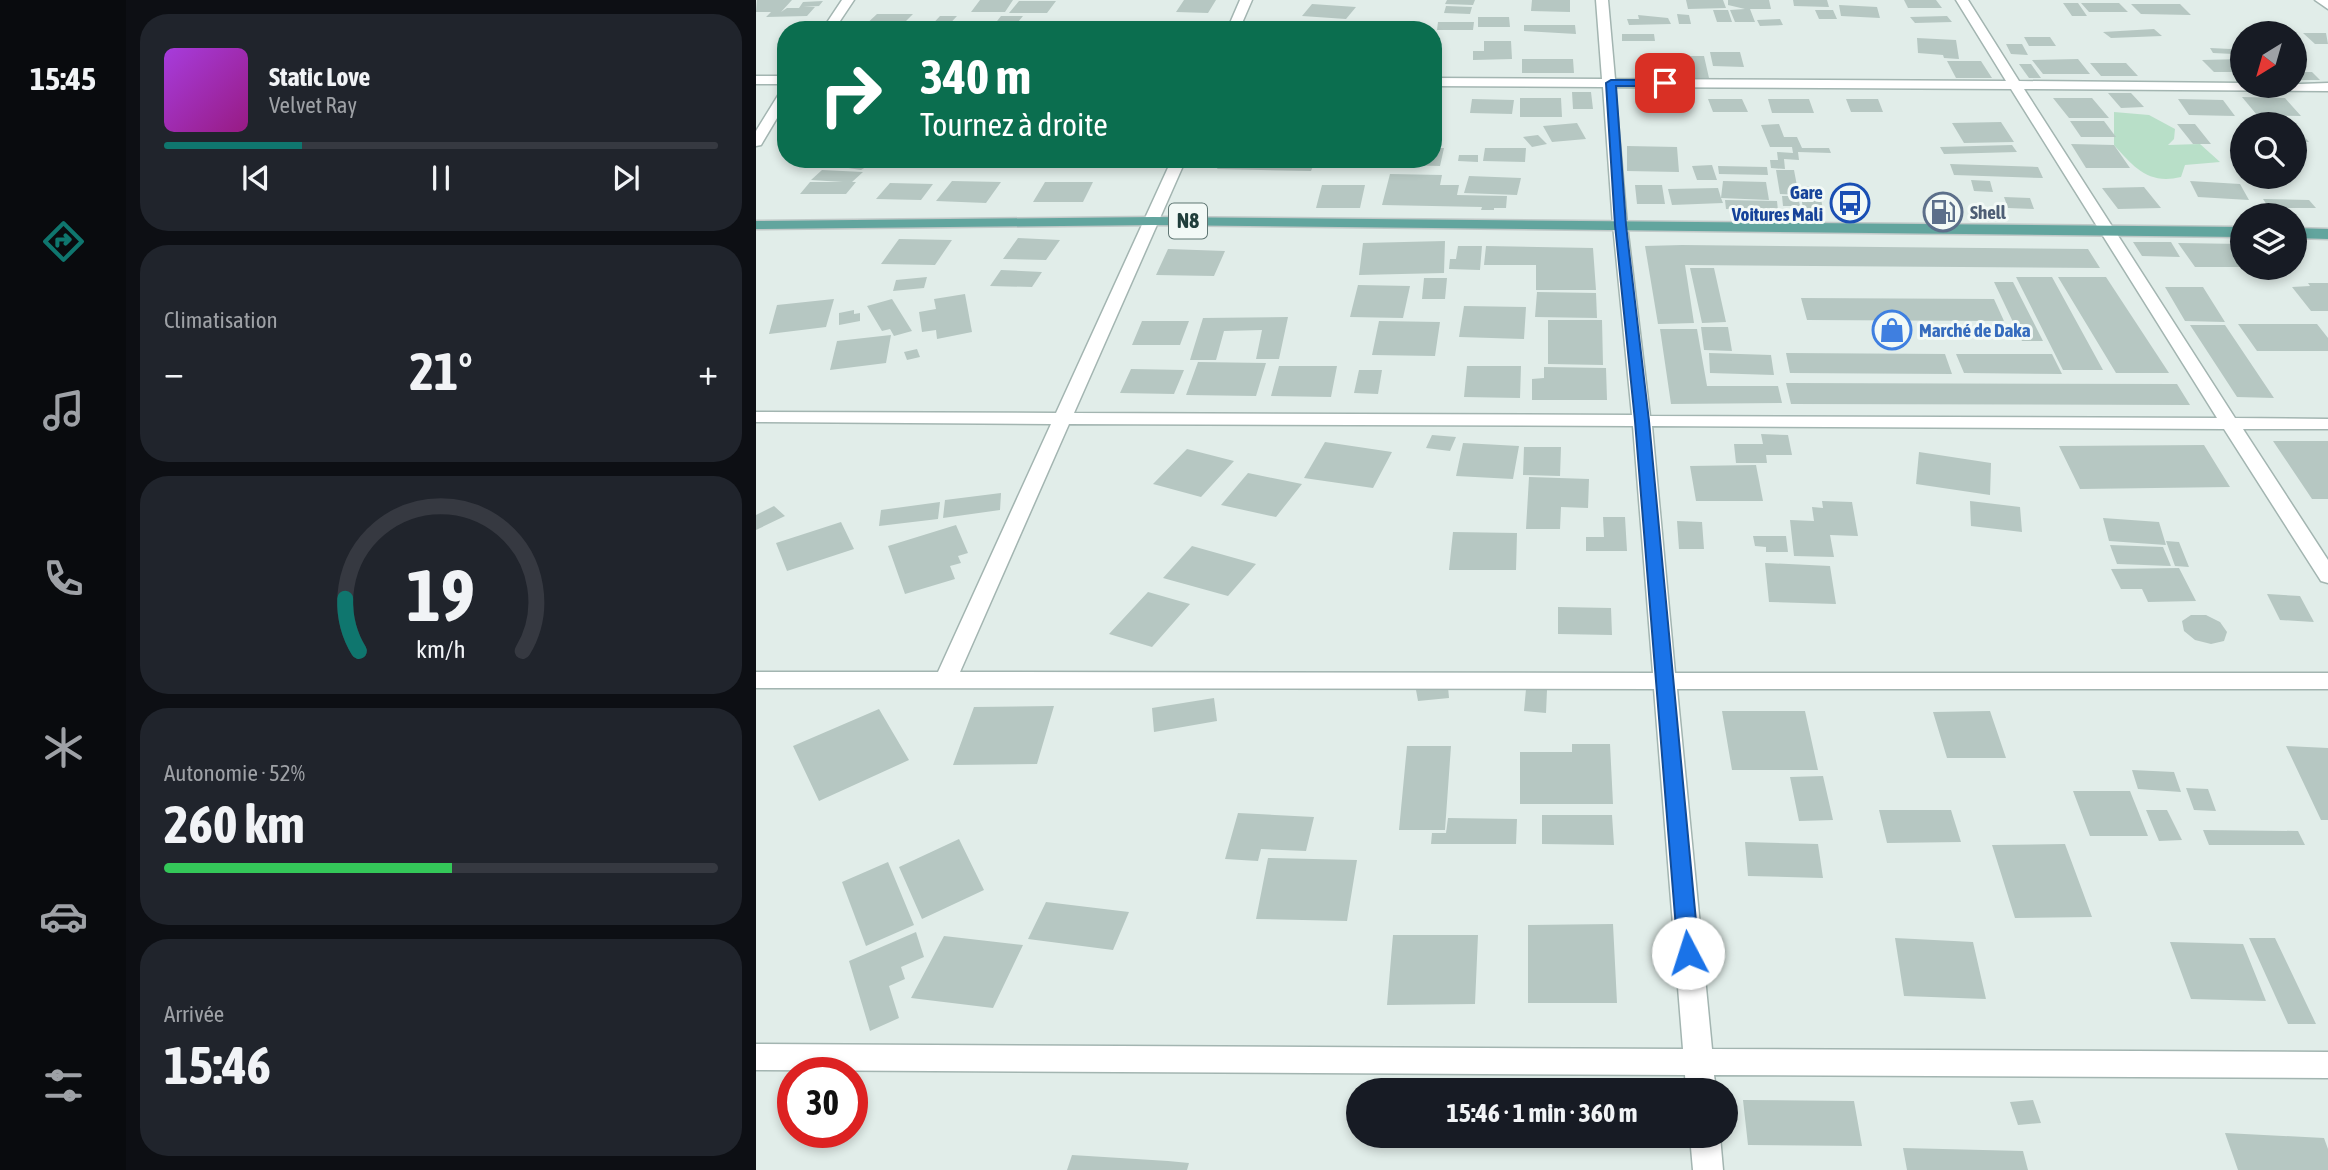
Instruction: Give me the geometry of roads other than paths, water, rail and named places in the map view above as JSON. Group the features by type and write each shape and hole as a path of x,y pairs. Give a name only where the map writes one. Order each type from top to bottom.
{"main road":[{"name":"N8","path":"756,225 1153,221 2230,233"},
{"path":"2307,233 2328,234"}],"street":[{"path":"834,21 848,0"},
{"path":"1237,21 1246,0"},
{"path":"1602,0 1611,83 1620,225 1642,421 1699,1078"},
{"path":"1962,0 2105,230 2328,576"},
{"path":"2321,0 2328,6"},
{"path":"756,80 777,80"},
{"path":"1442,82 2328,87"},
{"path":"756,142 777,107"},
{"path":"946,679 1175,168"},
{"path":"756,417 2328,424"},
{"path":"756,680 2328,681"},
{"path":"756,1057 2328,1065"},
{"path":"1706,1148 1708,1170"}],"place":[{"name":"Gare Voitures Mali","path":"1850,203"},
{"name":"Shell","path":"1943,212"},
{"name":"Marché de Daka","path":"1892,330"}]}
